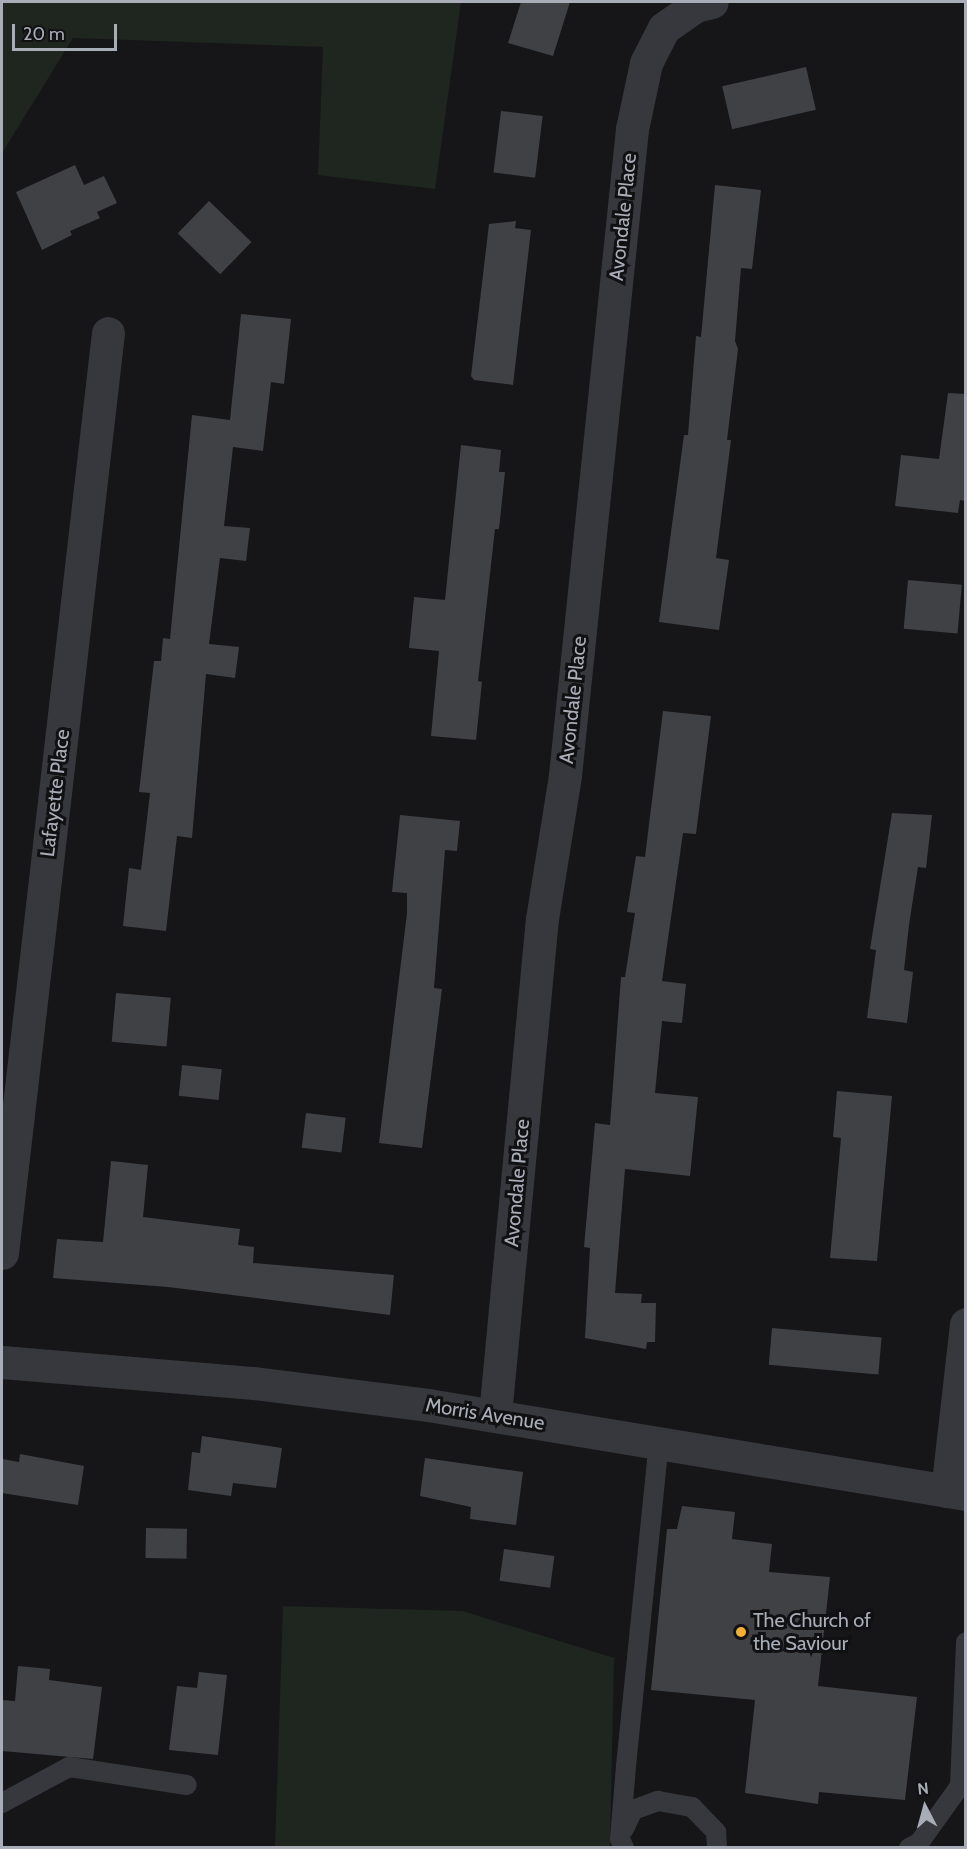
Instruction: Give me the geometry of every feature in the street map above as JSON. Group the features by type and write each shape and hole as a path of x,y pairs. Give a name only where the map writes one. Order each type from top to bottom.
{"street":[{"name":"Avondale Place","path":"495,1415 542,919 565,775 632,129 646,63 664,28 704,4"},
{"name":"Lafayette Place","path":"2,1252 108,333"},
{"path":"956,1492 966,1324"},
{"name":"Morris Avenue","path":"2,1362 254,1383 495,1415 659,1440 956,1492"}],"lane":[{"path":"622,1843 659,1440"},
{"path":"909,1848 919,1844 960,1786 966,1642"},
{"path":"2,1803 69,1767 187,1785"},
{"path":"622,1843 633,1810 658,1801 692,1807 716,1832 717,1848"}],"shaded area":[{"path":"2,2 461,2 435,189 318,175 323,47 73,38 2,153"},
{"path":"283,1606 463,1611 614,1658 610,1847 275,1847"}],"building":[{"path":"521,2 570,2 553,56 508,43"},
{"path":"806,67 816,110 732,129 722,86"},
{"path":"501,111 543,116 535,178 493,173"},
{"path":"75,165 84,185 104,176 117,203 97,212 100,218 70,231 72,235 42,250 16,192"},
{"path":"715,185 761,190 752,269 741,268 735,341 738,349 727,440 731,440 716,558 729,560 719,630 659,622 684,435 688,435 696,336 701,337"},
{"path":"209,201 251,242 220,274 178,233"},
{"path":"516,221 515,228 531,230 513,385 474,380 471,376 489,224"},
{"path":"241,314 291,319 284,384 271,382 263,451 233,447 224,526 250,528 246,561 220,558 209,644 239,647 235,678 206,674 192,838 177,836 166,931 123,926 129,868 141,870 150,793 139,792 154,661 161,661 163,638 170,639 192,415 230,420"},
{"path":"948,393 966,394 966,501 960,500 958,513 895,506 901,455 939,459"},
{"path":"461,445 501,450 499,472 505,472 499,529 495,529 478,681 482,682 476,740 431,736 439,651 409,648 414,597 445,600"},
{"path":"908,580 962,585 958,634 904,629"},
{"path":"663,711 711,716 696,834 683,833 662,981 686,984 682,1023 662,1021 655,1093 698,1097 690,1176 625,1169 615,1293 642,1294 641,1303 656,1303 655,1342 647,1342 646,1349 585,1338 590,1248 584,1247 595,1123 610,1125 621,977 625,977 635,913 627,912 636,856 645,857"},
{"path":"892,813 932,815 926,868 918,867 909,925 904,970 913,972 907,1023 867,1018 876,950 870,949"},
{"path":"400,815 460,821 457,851 445,850 434,988 442,989 422,1148 379,1143 407,913 407,893 392,892"},
{"path":"116,993 171,998 167,1047 112,1042"},
{"path":"182,1065 222,1069 219,1100 179,1096"},
{"path":"837,1091 892,1096 877,1261 830,1258 841,1138 833,1137"},
{"path":"306,1113 346,1118 341,1153 302,1148"},
{"path":"111,1161 148,1165 143,1217 240,1229 238,1245 254,1247 253,1263 394,1275 390,1315 168,1287 53,1278 57,1239 103,1242"},
{"path":"772,1328 882,1338 878,1374 769,1365"},
{"path":"202,1436 282,1448 276,1488 233,1483 231,1496 188,1490 192,1452 200,1453"},
{"path":"20,1454 84,1466 78,1505 2,1493 2,1459 19,1462"},
{"path":"425,1458 523,1472 516,1525 470,1519 471,1507 420,1496"},
{"name":"The Church of the Saviour","path":"682,1506 735,1512 732,1539 772,1544 769,1572 830,1577 818,1686 917,1697 905,1800 819,1792 818,1804 745,1793 755,1700 651,1690 667,1529 677,1529"},
{"path":"146,1528 187,1529 186,1559 145,1558"},
{"path":"504,1549 555,1556 550,1588 500,1581"},
{"path":"18,1666 50,1669 49,1680 102,1687 93,1759 2,1751 2,1700 15,1701"},
{"path":"199,1672 227,1675 218,1755 169,1750 177,1686 197,1688"}],"place":[{"name":"The Church of the Saviour","path":"741,1632"}]}
